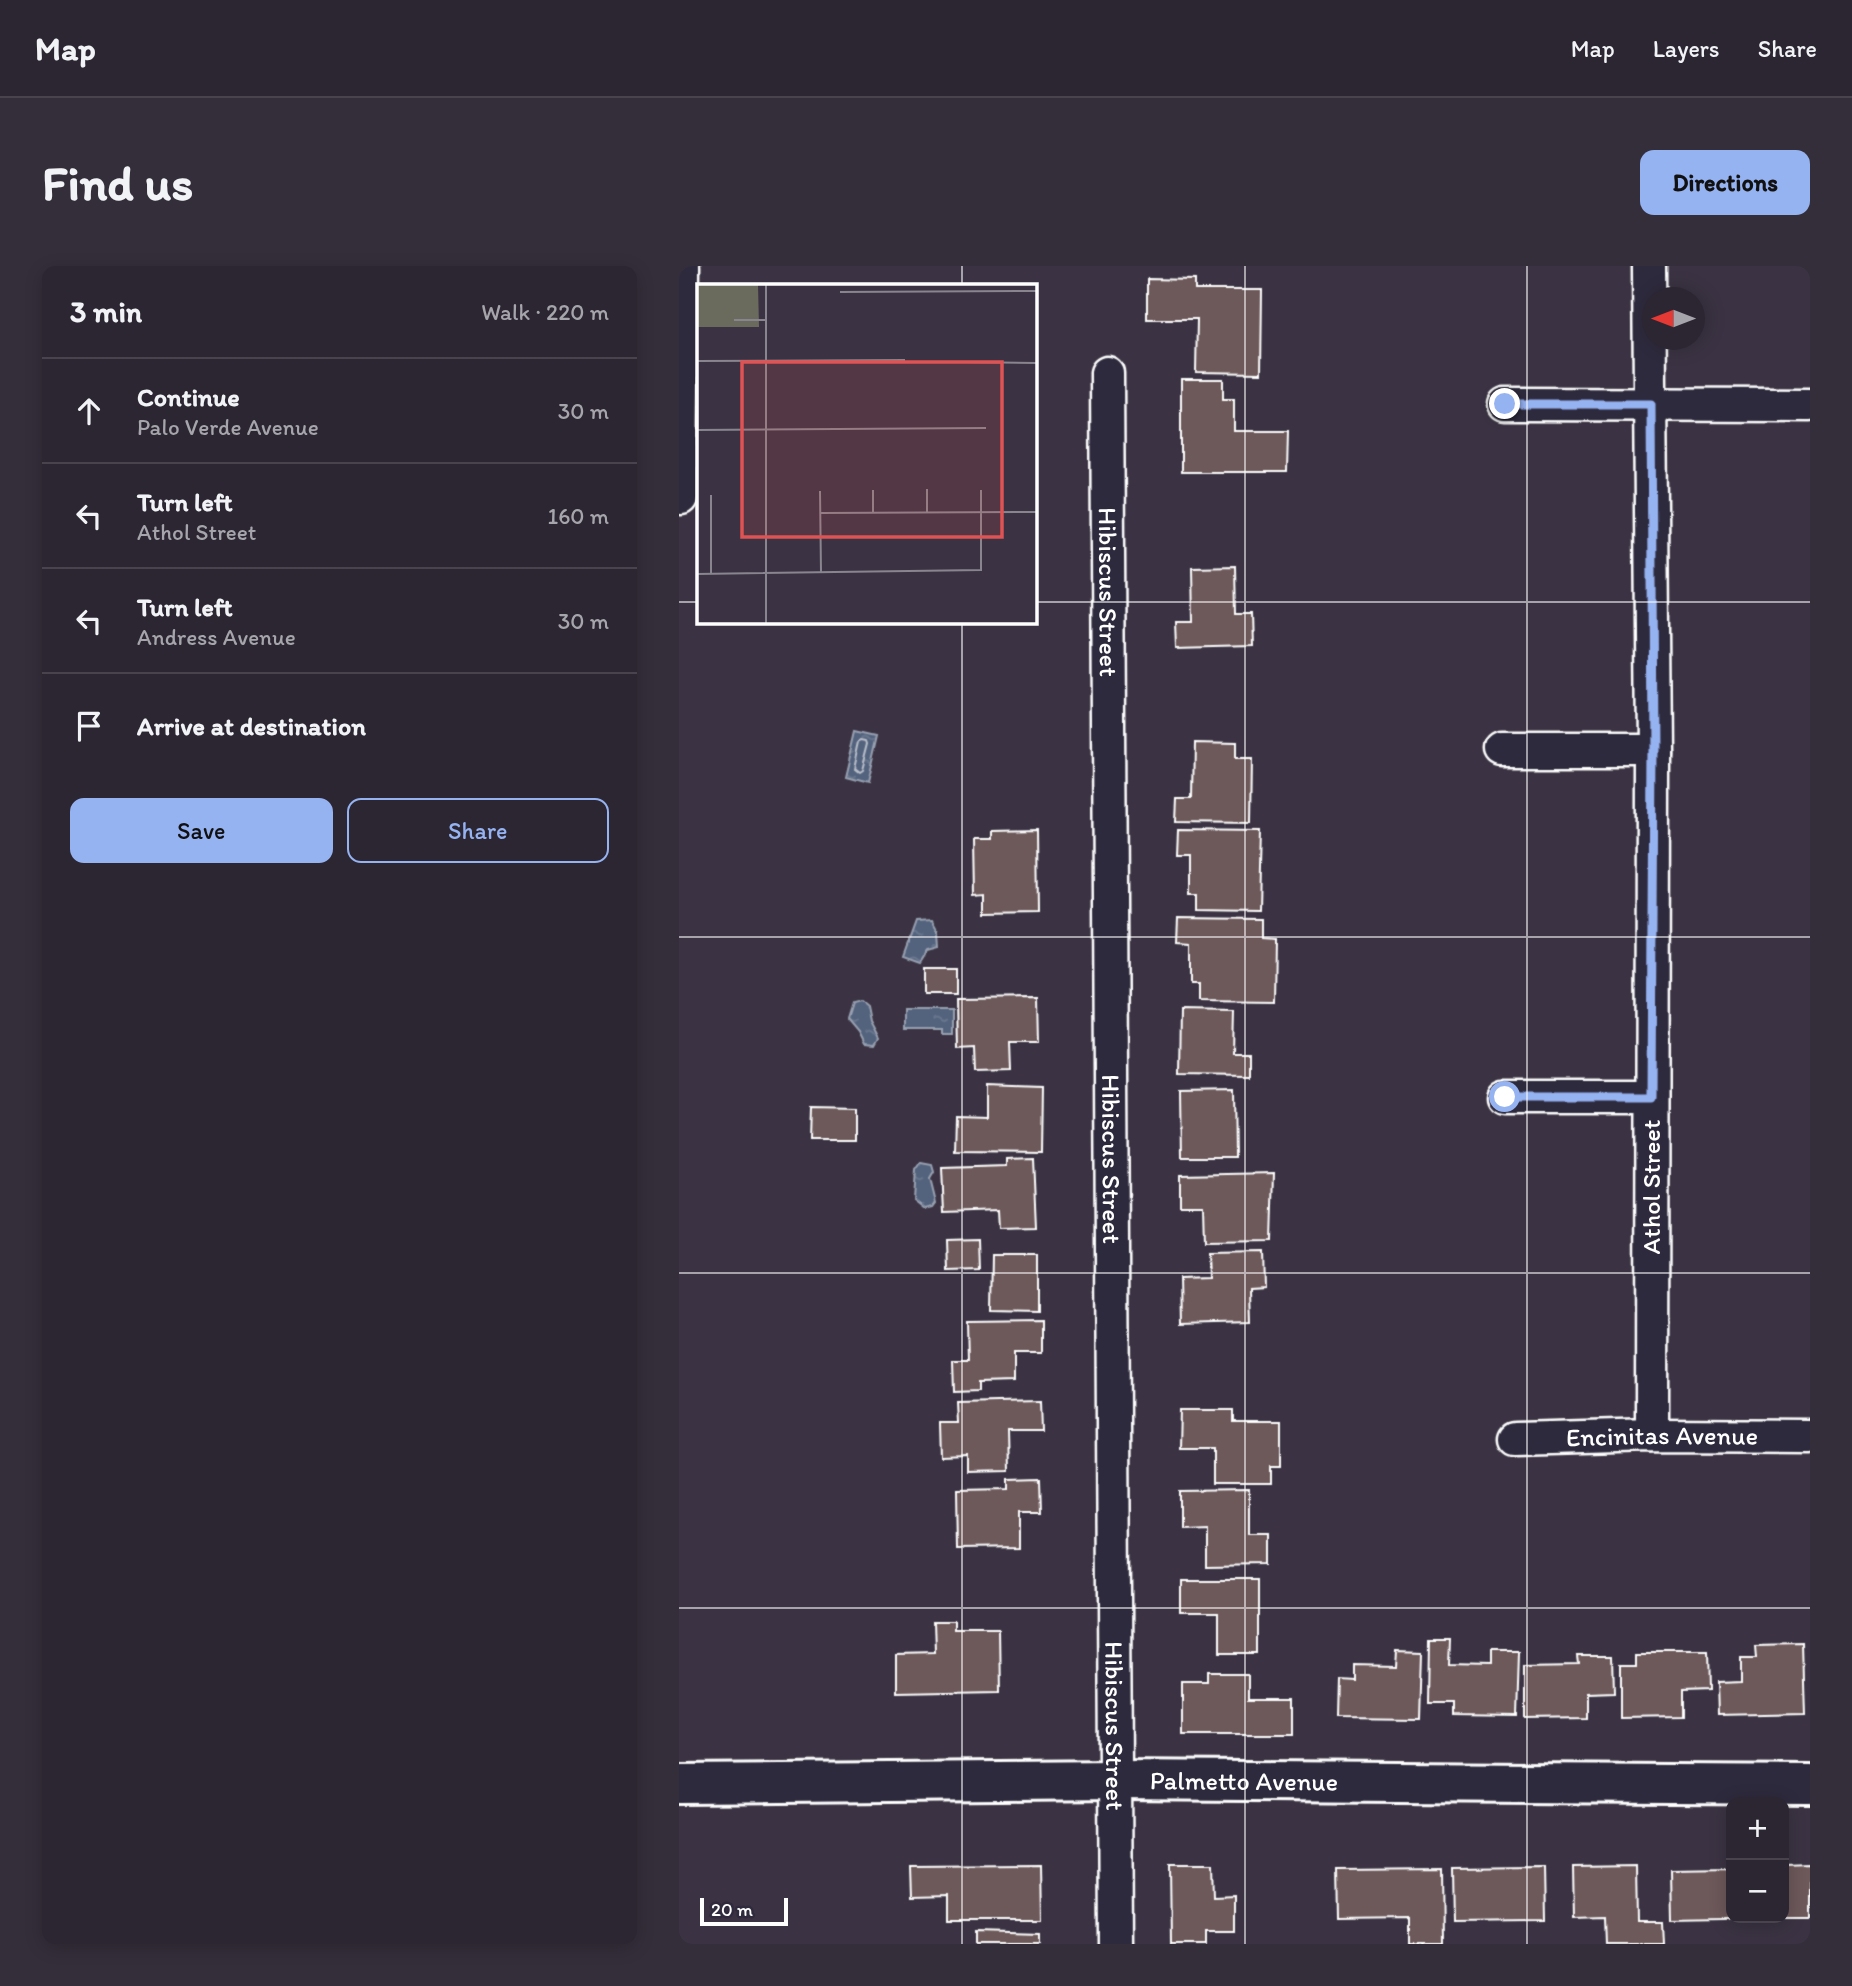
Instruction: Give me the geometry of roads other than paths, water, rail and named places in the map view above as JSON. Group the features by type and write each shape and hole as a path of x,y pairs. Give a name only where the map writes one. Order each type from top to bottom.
{"street":[{"path":"681,498 683,266"},
{"name":"Athol Street","path":"1649,266 1653,750 1652,1435"},
{"name":"Hibiscus Street","path":"1107,373 1116,1944"},
{"path":"1505,404 1810,405"},
{"path":"1502,750 1653,750"},
{"path":"1505,1097 1651,1097"},
{"name":"Encinitas Avenue","path":"1515,1439 1652,1435 1810,1436"},
{"name":"Palmetto Avenue","path":"679,1784 1116,1780 1810,1785"}],"water":[{"path":"857,731 879,736 868,783 846,777"},
{"path":"932,920 938,931 939,947 928,950 920,963 903,957 916,921"},
{"path":"860,1001 866,1006 869,1021 878,1038 874,1045 864,1044 847,1019 852,1003"},
{"path":"903,1010 952,1010 952,1034 942,1034 942,1030 903,1030"},
{"path":"921,1163 932,1165 934,1172 930,1179 936,1203 925,1209 914,1200 916,1170"}]}
